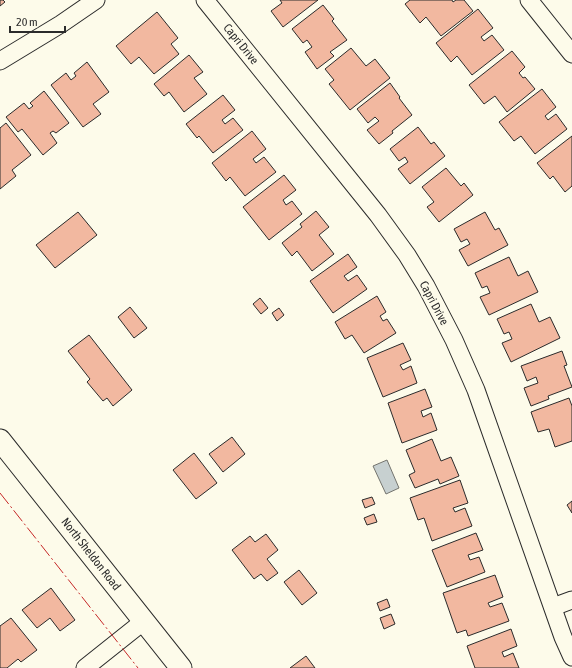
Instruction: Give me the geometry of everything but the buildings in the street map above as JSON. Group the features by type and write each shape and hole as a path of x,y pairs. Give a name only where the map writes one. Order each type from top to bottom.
{"street":[{"path":"0,61 61,24 96,0"},
{"name":"Capri Drive","path":"205,0 378,216 407,255 426,286 454,340 476,390 572,657"},
{"path":"529,0 572,54"},
{"name":"North Sheldon Road","path":"0,440 181,668"},
{"path":"553,607 572,600"},
{"path":"85,668 144,621"}],"shaded area":[{"path":"387,460 399,488 386,494 373,466"}],"power":[{"path":"0,493 138,668"}]}
